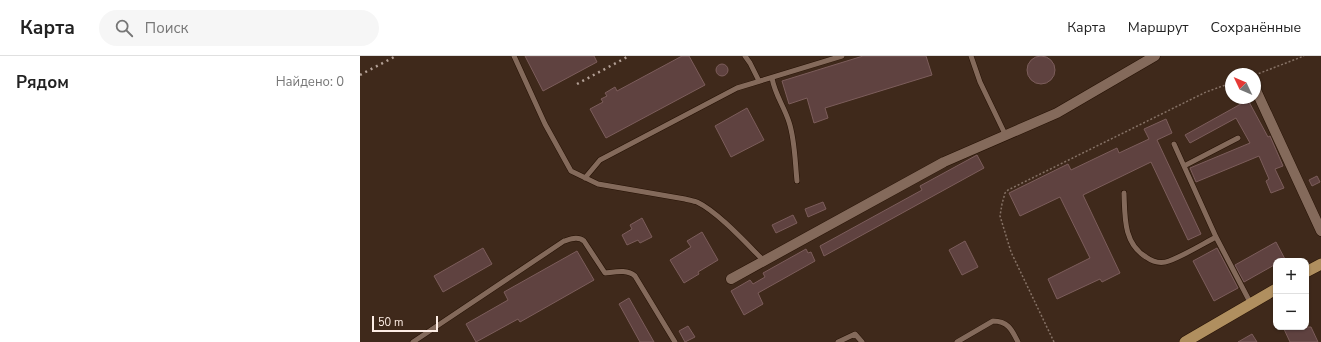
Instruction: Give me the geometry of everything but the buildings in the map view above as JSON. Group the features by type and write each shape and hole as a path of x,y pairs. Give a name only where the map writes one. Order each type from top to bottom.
{"main road":[{"path":"1309,270 1321,264"},
{"path":"1185,342 1273,291"}],"street":[{"path":"731,279 944,162 1057,113 1155,56"},
{"path":"1261,101 1321,231"}],"lane":[{"path":"514,56 545,124 571,171 598,184 697,202 709,209 764,261"},
{"path":"745,56 759,82"},
{"path":"585,178 600,160 737,88 842,56"},
{"path":"971,56 980,82 1006,136"},
{"path":"772,78 774,90 789,121 793,138 797,181"},
{"path":"1184,166 1238,138"},
{"path":"1174,144 1216,237 1251,304"},
{"path":"1124,193 1126,226 1129,239 1139,252 1150,260 1159,262 1169,261 1216,237"},
{"path":"413,342 564,241 576,238 584,241 605,273 627,271 635,276 675,342"},
{"path":"957,342 993,321 999,321 1010,327 1018,342"},
{"path":"838,342 855,334 862,342"}],"path":[{"path":"1261,73 1304,56"},
{"path":"1054,342 1011,252 1000,216 1005,193 1008,190 1206,92 1225,85"}],"railway":[{"path":"360,75 396,56"},
{"path":"577,84 629,56"}]}
